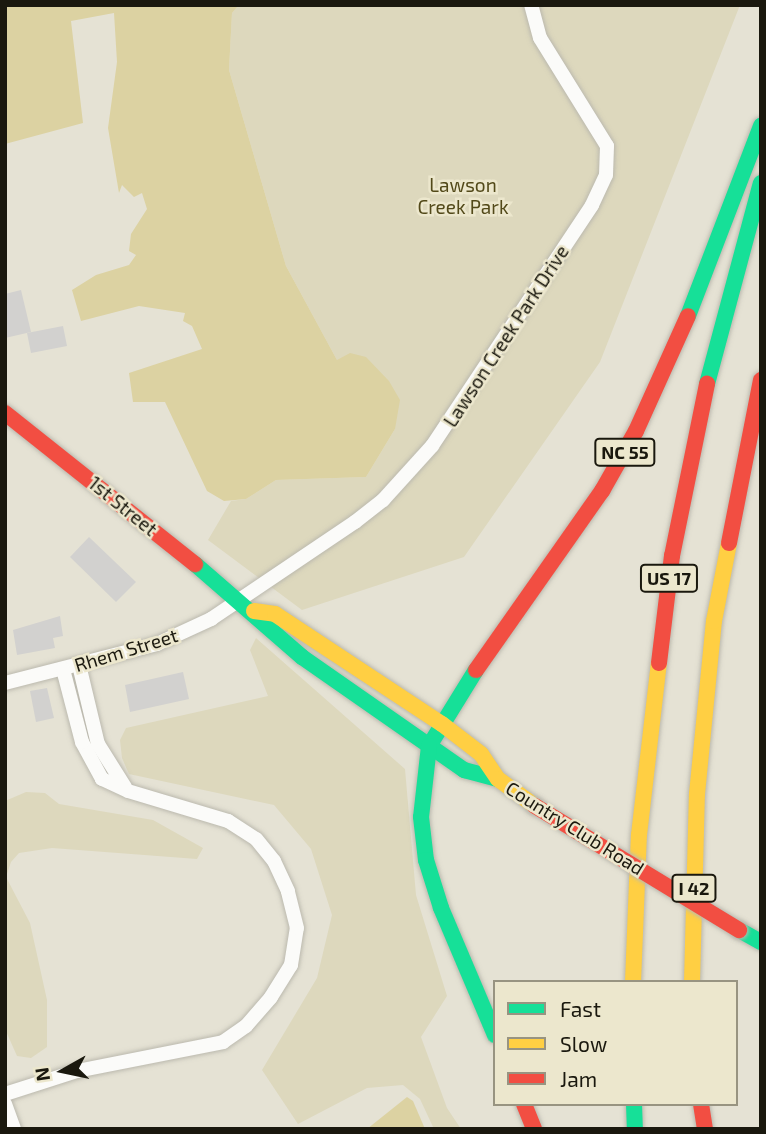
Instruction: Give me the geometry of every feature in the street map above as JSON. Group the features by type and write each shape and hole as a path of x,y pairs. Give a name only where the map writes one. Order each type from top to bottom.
{"main road":[{"name":"NC 55","path":"429,746 602,491 636,431 688,320 761,126"},
{"name":"US 17","path":"633,980 640,822 672,556 705,392 761,183"},
{"path":"694,980 697,794 714,621 761,380"},
{"name":"1st Street","path":"5,412 240,600"},
{"name":"Country Club Road","path":"240,600 254,611 266,628 302,657 429,746 464,770 498,779"},
{"name":"Country Club Road","path":"254,611 275,614 442,724 481,754 498,779 535,806 761,942"},
{"path":"429,746 421,817 426,860 441,908 493,1030"},
{"path":"525,1106 534,1129"},
{"path":"634,1106 635,1129"},
{"path":"688,1129 689,1106"},
{"path":"701,1106 705,1129"}],"street":[{"name":"Lawson Creek Park Drive","path":"240,600 355,522 409,474 453,417 592,205 606,174 607,146 595,120 546,48 531,5"},
{"name":"Rhem Street","path":"5,683 158,644 240,600"},
{"path":"79,665 99,744 128,791"},
{"path":"5,1094 77,1071 223,1042 246,1026 291,965 297,928 288,891 274,861 256,839 228,821 128,791 102,779 89,760 63,669"},
{"path":"5,1104 14,1129"}],"green space":[{"name":"Lawson Creek Park","path":"239,5 740,5 600,362 464,557 302,610 208,540 231,501 246,499 276,480 366,477 395,429 342,361 337,360 286,266 229,70 232,13"},
{"path":"256,638 405,769 416,895 447,996 421,1037 447,1108 461,1129 434,1129 420,1099 403,1085 367,1088 298,1124 262,1070 317,978 332,915 311,849 274,805 129,774 122,758 120,740 126,728 268,696 250,650"},
{"path":"26,792 45,793 59,804 153,820 203,848 197,859 52,848 19,853 11,862 6,877 30,923 47,1000 47,1047 31,1058 17,1056 5,1029 5,801"}],"shaded area":[{"path":"5,5 239,5 232,13 229,70 286,266 337,360 350,353 366,357 389,381 400,400 395,429 366,477 276,480 246,499 224,501 207,491 165,402 133,402 129,373 202,349 192,326 183,321 185,313 139,306 81,321 72,290 96,275 129,265 136,255 129,251 131,234 147,209 142,193 134,197 122,185 119,193 108,128 117,62 114,13 71,21 83,123 5,144"},
{"path":"407,1097 413,1101 425,1129 367,1129"}],"building":[{"path":"21,290 31,332 5,338 5,294"},
{"path":"63,326 67,346 31,353 27,333"},
{"path":"89,537 136,582 116,602 70,557"},
{"path":"60,616 63,636 53,638 55,648 17,655 13,630"},
{"path":"183,672 189,699 130,712 125,685"},
{"path":"47,688 54,718 36,722 30,691"}],"traffic: fast":[{"path":"688,316 761,126"},
{"path":"707,384 761,183"},
{"path":"195,564 302,657 464,770 498,779"},
{"path":"476,670 429,746 421,817 426,860 441,908 493,1030"},
{"path":"739,930 761,942"},
{"path":"634,1106 635,1129"}],"traffic: slow":[{"path":"692,980 697,794 714,621 729,543"},
{"path":"254,611 275,614 442,724 481,754 498,779 535,806"},
{"path":"633,980 639,835 659,663"}],"traffic: jam":[{"path":"476,670 602,491 636,431 688,316"},
{"path":"729,543 761,380"},
{"path":"659,663 672,556 707,384"},
{"path":"5,413 195,564"},
{"path":"535,806 739,930"},
{"path":"525,1106 534,1129"},
{"path":"701,1106 705,1129"}]}
